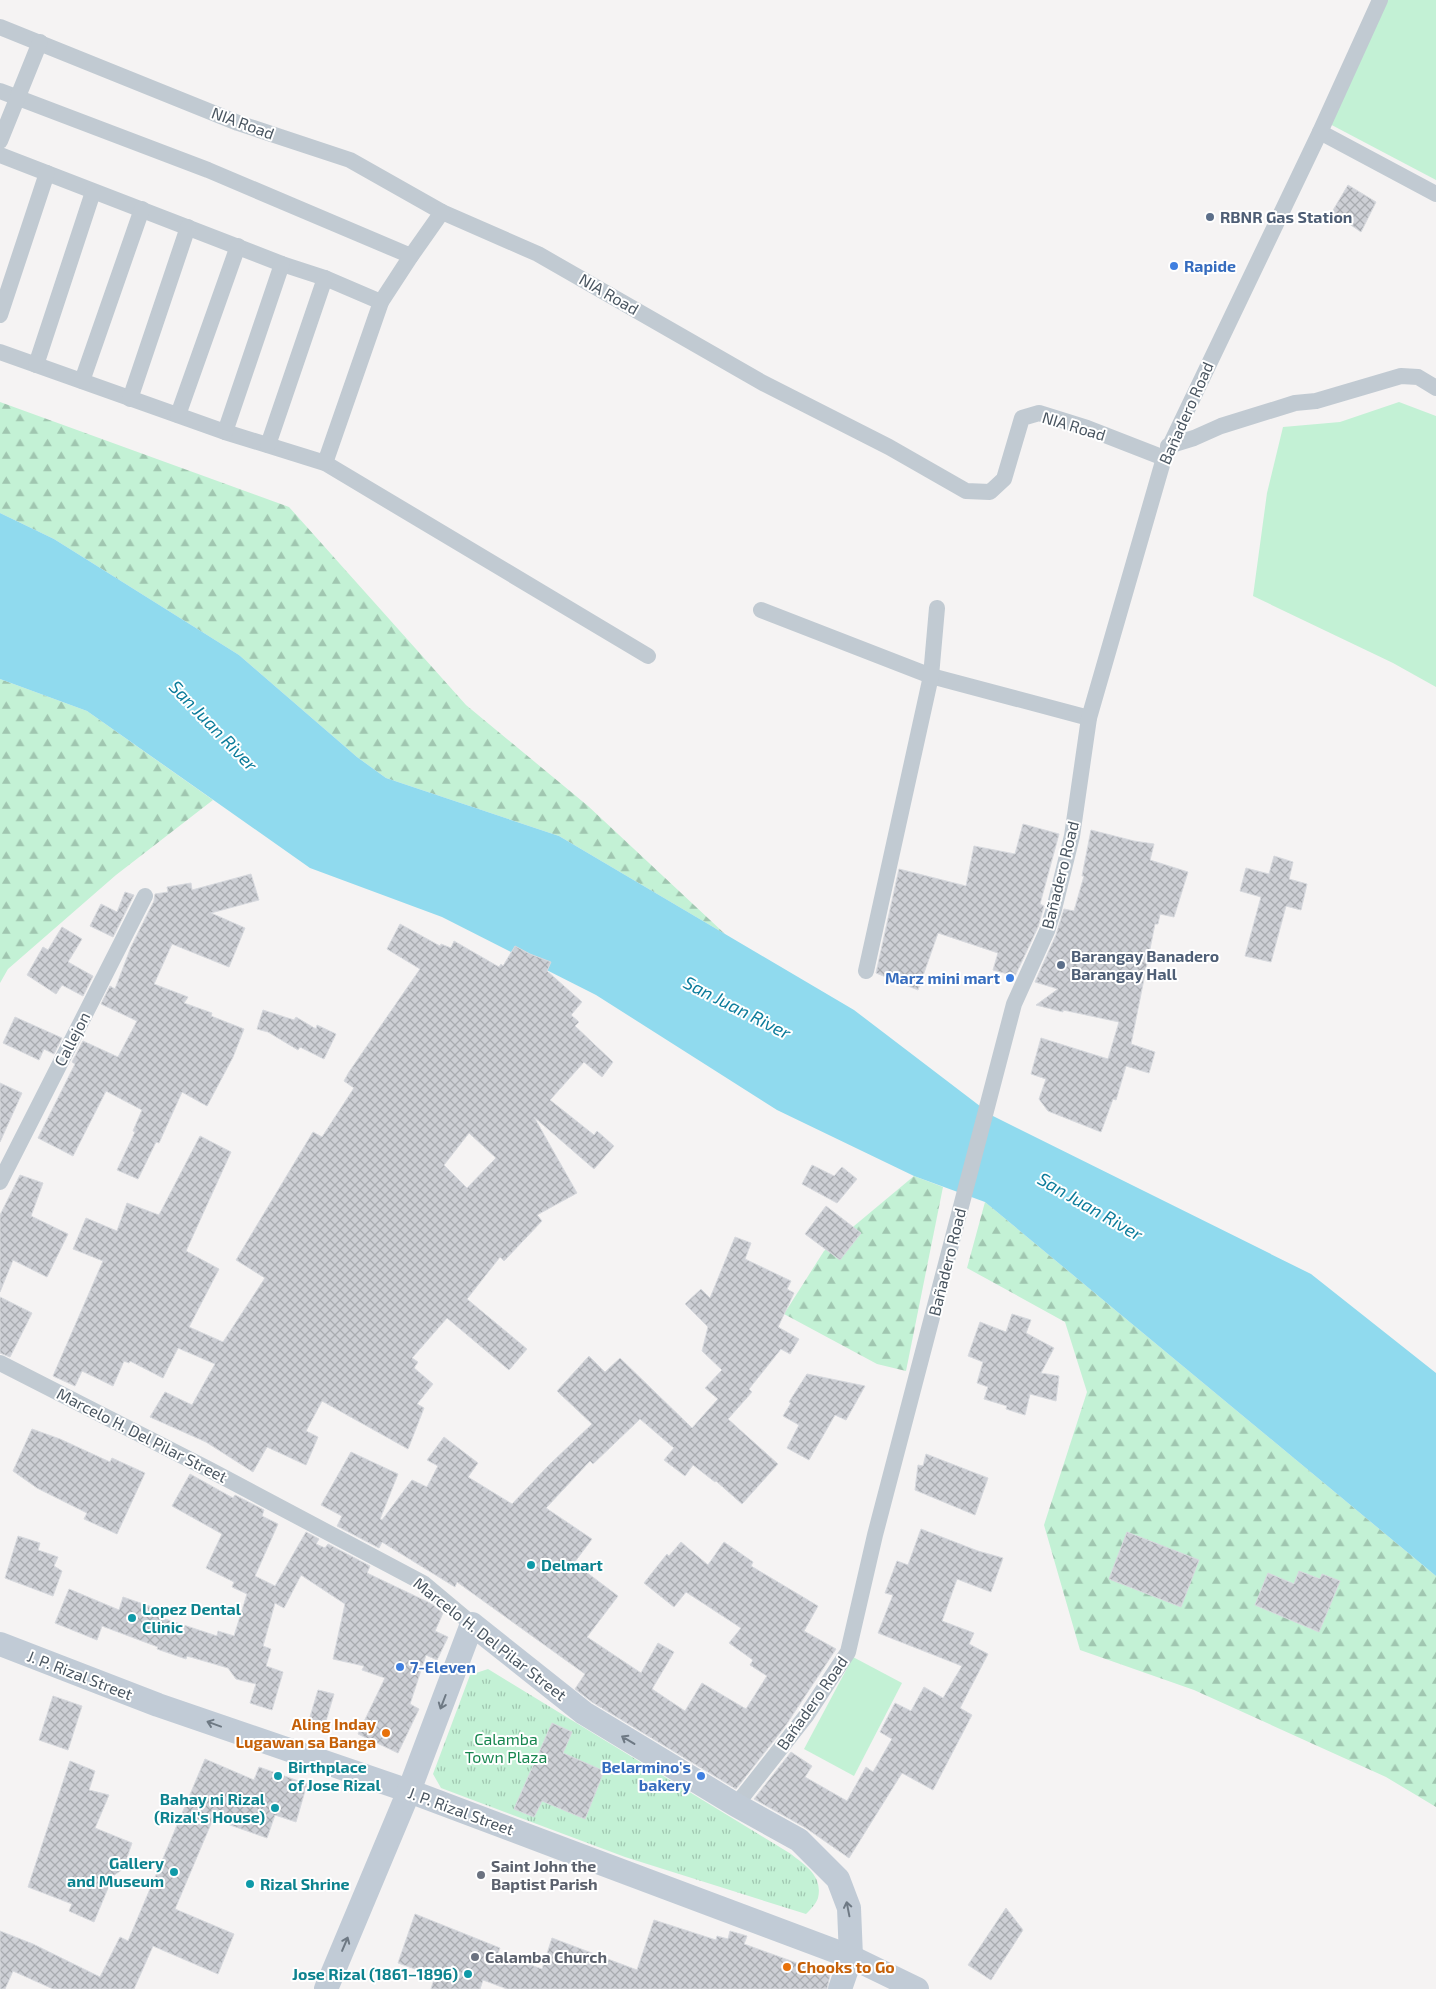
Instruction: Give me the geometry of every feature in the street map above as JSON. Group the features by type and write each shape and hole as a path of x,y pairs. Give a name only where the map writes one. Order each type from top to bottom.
{"main road":[{"path":"326,1989 409,1792 472,1624"},
{"name":"Marcelo H. Del Pilar Street","path":"472,1624 584,1713 736,1805 799,1840 838,1879 850,1908 851,1957"},
{"name":"J. P. Rizal Street","path":"0,1644 158,1704 409,1792 851,1957 917,1989"},
{"path":"840,1989 851,1957"}],"street":[{"name":"Bañadero Road","path":"736,1805 806,1716 848,1652 875,1535 918,1376 1005,1036 1014,1004 1047,931 1060,889 1072,836 1089,718 1166,452 1320,132 1380,0"},
{"name":"NIA Road","path":"0,27 238,123 350,160 442,212 538,254 763,383 889,447 966,491 990,492 1004,479 1022,418 1039,413 1166,452"},
{"path":"0,141 40,42"},
{"path":"0,91 208,170 411,256"},
{"path":"1320,132 1436,194"},
{"path":"0,155 282,264 325,278 381,302"},
{"path":"0,315 47,173"},
{"path":"36,366 93,192"},
{"path":"82,381 142,210"},
{"path":"325,463 381,302 442,212"},
{"path":"130,399 188,228"},
{"path":"178,415 238,246"},
{"path":"225,432 282,264"},
{"path":"268,445 325,278"},
{"path":"0,352 225,432 325,463 648,656"},
{"path":"1166,452 1221,426 1295,403 1316,400 1401,376 1418,377 1436,388"},
{"path":"866,970 931,676 937,608"},
{"path":"761,610 931,676 1089,718"},
{"name":"Callejon","path":"0,1182 145,896"},
{"name":"Marcelo H. Del Pilar Street","path":"0,1363 210,1470 423,1583 472,1624"}],"green space":[{"path":"1384,0 1436,0 1436,180 1326,122"},
{"path":"0,402 289,507 466,705 588,806 725,934 559,836 386,778 357,757 239,655 54,539 0,513"},
{"path":"1399,402 1436,416 1436,687 1393,663 1253,596 1267,493 1283,427 1340,422"},
{"path":"0,679 87,711 213,800 116,875 8,969 0,983"},
{"path":"914,1176 943,1187 906,1371 877,1364 784,1314 824,1251"},
{"path":"985,1202 1436,1576 1436,1807 1386,1777 1194,1690 1080,1650 1044,1525 1087,1392 1065,1322 967,1268"},
{"path":"853,1657 902,1683 854,1776 804,1749"},
{"name":"Calamba Town Plaza","path":"488,1669 791,1854 807,1867 816,1878 819,1890 818,1898 814,1905 806,1914 625,1857 441,1788 433,1774 470,1675"}],"water":[{"name":"San Juan River","path":"0,513 54,539 239,655 357,757 386,778 559,836 854,1010 993,1116 1311,1274 1436,1373 1436,1576 985,1202 914,1176 777,1110 596,995 442,917 310,868 87,711 0,679"}],"building":[{"path":"1348,185 1376,202 1361,232 1332,212"},
{"path":"1023,824 1059,834 1040,904 1044,906 1038,927 1015,976 993,970 998,953 938,933 918,990 876,973 899,869 966,886 974,846 1015,854"},
{"path":"1091,830 1154,844 1150,860 1188,872 1174,917 1160,914 1158,924 1155,924 1131,1044 1155,1052 1149,1073 1126,1066 1116,1100 1113,1099 1101,1132 1048,1111 1039,1099 1046,1079 1031,1074 1041,1038 1108,1059 1119,1022 1036,1005 1058,989 1035,982 1056,935 1064,909 1074,911 1084,876 1082,876"},
{"path":"1274,856 1293,862 1289,879 1307,884 1301,910 1286,906 1271,962 1245,956 1261,897 1240,891 1246,868 1269,874"},
{"path":"251,874 259,900 211,913 245,928 229,967 172,944 154,984 188,997 184,1003 212,1013 211,1016 244,1029 233,1057 207,1106 182,1092 159,1143 156,1142 138,1179 117,1170 135,1132 133,1131 142,1110 106,1091 73,1156 38,1138 75,1064 72,1062 83,1041 118,1057 137,1021 101,1004 110,986 115,989 131,947 154,901 155,894 168,892 167,887 191,883 192,890"},
{"path":"125,892 134,895 113,937 90,926 101,904 117,912"},
{"path":"400,924 440,946 441,944 451,948 454,941 499,967 501,964 503,966 515,946 551,962 547,971 582,1002 571,1015 579,1022 575,1026 613,1062 602,1077 584,1062 550,1100 594,1135 597,1131 614,1146 594,1169 534,1117 577,1193 537,1215 542,1221 504,1261 500,1257 467,1299 527,1349 509,1370 447,1318 412,1358 418,1362 414,1368 433,1384 417,1404 424,1408 408,1449 322,1401 306,1431 318,1437 306,1465 267,1447 253,1472 206,1442 150,1417 165,1392 192,1405 215,1364 178,1348 163,1378 130,1361 129,1363 124,1361 113,1386 82,1371 75,1386 53,1376 103,1261 73,1249 86,1218 117,1231 127,1203 159,1215 200,1136 231,1152 186,1251 219,1269 189,1327 223,1342 265,1278 236,1260 313,1132 322,1137 354,1088 344,1081 420,969 387,949","holes":["469,1133 496,1158 467,1188 444,1165"]},
{"path":"62,927 82,939 68,962 93,976 83,996 62,985 56,994 27,975 43,947 48,950"},
{"path":"263,1010 294,1020 296,1017 316,1029 317,1025 336,1034 324,1059 300,1047 298,1050 268,1032 257,1029"},
{"path":"15,1017 62,1038 54,1054 44,1049 39,1060 3,1043"},
{"path":"0,1083 22,1093 0,1142"},
{"path":"812,1165 834,1176 842,1167 857,1179 837,1203 802,1184"},
{"path":"20,1175 43,1183 31,1216 68,1234 47,1277 13,1260 0,1292 0,1215"},
{"path":"826,1206 861,1233 840,1260 805,1234"},
{"path":"735,1237 751,1243 745,1259 791,1281 787,1289 794,1293 778,1327 799,1339 790,1354 781,1349 749,1389 752,1392 728,1419 778,1464 742,1504 716,1481 693,1465 685,1476 664,1460 674,1448 640,1419 593,1464 590,1461 546,1508 592,1539 574,1563 618,1596 587,1637 641,1673 658,1643 674,1652 652,1689 685,1711 702,1683 746,1709 767,1676 750,1665 753,1660 729,1643 741,1628 686,1592 674,1607 644,1583 667,1554 669,1556 681,1542 708,1565 724,1542 753,1562 751,1566 818,1606 804,1631 836,1649 786,1725 736,1789 592,1702 575,1689 585,1674 457,1582 455,1587 382,1542 379,1548 337,1526 342,1516 321,1505 351,1452 398,1474 380,1519 382,1520 412,1480 427,1487 438,1466 427,1460 444,1437 478,1463 468,1477 512,1504 592,1424 557,1391 589,1356 605,1372 620,1358 692,1428 718,1399 705,1388 722,1370 702,1351 708,1327 685,1304 701,1289 710,1298"},
{"path":"0,1297 32,1313 10,1357 0,1353"},
{"path":"1012,1314 1031,1320 1026,1333 1054,1348 1041,1373 1059,1376 1056,1401 1030,1394 1025,1415 1006,1409 1007,1406 984,1399 988,1387 977,1383 983,1362 968,1356 980,1322 1006,1332"},
{"path":"807,1374 865,1386 846,1420 835,1415 809,1460 787,1448 799,1425 783,1416 791,1403 789,1402"},
{"path":"32,1429 60,1439 110,1462 112,1458 145,1473 117,1534 84,1519 87,1513 37,1488 13,1471"},
{"path":"926,1454 988,1478 975,1515 915,1490 918,1465 923,1466"},
{"path":"190,1474 233,1498 235,1495 264,1510 262,1516 278,1524 255,1576 275,1586 306,1532 319,1539 316,1544 325,1548 328,1544 370,1566 367,1573 432,1604 443,1613 435,1631 448,1637 437,1660 426,1655 410,1704 419,1709 398,1753 358,1734 385,1678 362,1670 364,1666 333,1659 345,1604 301,1575 284,1608 275,1603 263,1646 271,1649 266,1666 283,1672 272,1710 250,1703 256,1684 236,1679 228,1668 187,1656 186,1659 102,1626 97,1640 55,1623 69,1589 119,1610 123,1597 152,1607 150,1614 217,1636 218,1631 234,1636 247,1594 232,1587 234,1582 206,1568 222,1534 172,1506"},
{"path":"921,1529 978,1551 1003,1558 991,1592 957,1579 942,1621 974,1633 969,1644 988,1654 960,1708 972,1715 933,1790 902,1773 849,1858 806,1828 754,1799 791,1752 812,1766 805,1777 847,1801 866,1767 873,1772 892,1739 880,1732 895,1703 911,1711 924,1687 943,1698 962,1666 878,1633 893,1595 885,1593 897,1561 908,1565"},
{"path":"1127,1532 1199,1560 1181,1607 1109,1579"},
{"path":"18,1536 40,1543 38,1550 58,1557 54,1566 62,1571 53,1596 5,1578"},
{"path":"1299,1571 1320,1579 1322,1574 1340,1581 1319,1632 1255,1605 1268,1573 1294,1584"},
{"path":"318,1690 334,1694 323,1731 307,1727"},
{"path":"53,1696 82,1706 68,1750 39,1740"},
{"path":"552,1723 572,1732 563,1753 604,1771 585,1819 542,1801 534,1817 514,1809"},
{"path":"205,1759 254,1780 259,1767 307,1784 296,1822 275,1815 267,1838 213,1819 175,1909 234,1934 218,1974 153,1946 134,1989 53,1989 13,1971 5,1989 0,1989 0,1931 33,1944 100,1977 120,1937 128,1941"},
{"path":"70,1761 95,1771 89,1790 109,1795 95,1828 132,1843 123,1869 113,1876 94,1922 69,1911 72,1904 28,1887"},
{"path":"1006,1908 1023,1930 991,1980 968,1965"},
{"path":"415,1914 500,1948 498,1953 542,1969 552,1938 637,1970 654,1920 716,1940 717,1936 728,1939 730,1931 747,1936 744,1944 830,1975 827,1989 507,1989 483,1980 480,1989 431,1989 435,1976 398,1963"}],"place":[{"name":"RBNR Gas Station","path":"1210,217"},
{"name":"Rapide","path":"1174,266"},
{"name":"Barangay Banadero Barangay Hall","path":"1061,965"},
{"name":"Marz mini mart","path":"1010,978"},
{"name":"Delmart","path":"531,1565"},
{"name":"Lopez Dental Clinic","path":"132,1618"},
{"name":"7-Eleven","path":"400,1667"},
{"name":"Aling Inday Lugawan sa Banga","path":"386,1733"},
{"name":"Birthplace of Jose Rizal","path":"278,1776"},
{"name":"Belarmino's bakery","path":"701,1776"},
{"name":"Bahay ni Rizal (Rizal's House)","path":"275,1808"},
{"name":"Gallery and Museum","path":"174,1872"},
{"name":"Saint John the Baptist Parish","path":"481,1875"},
{"name":"Rizal Shrine","path":"250,1884"},
{"name":"Calamba Church","path":"475,1957"},
{"name":"Chooks to Go","path":"787,1967"},
{"name":"Jose Rizal (1861–1896)","path":"468,1974"}]}
